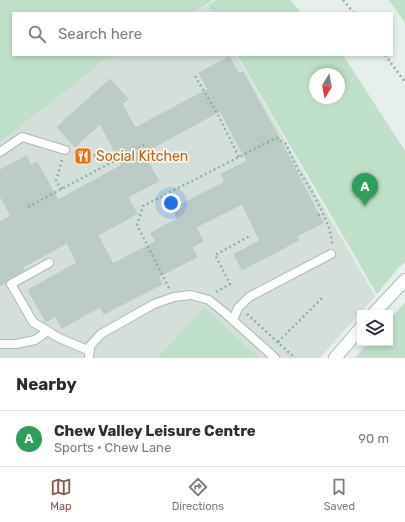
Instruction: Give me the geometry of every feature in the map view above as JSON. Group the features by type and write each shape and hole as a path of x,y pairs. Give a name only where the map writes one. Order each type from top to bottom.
{"main road":[{"path":"377,310 405,280"},
{"path":"335,358 357,332"}],"lane":[{"path":"0,152 22,137 65,150"},
{"path":"233,320 239,306 249,297 331,254"},
{"path":"49,263 12,284 33,322 59,338 90,354 90,346 101,334 154,304 174,297 191,295 209,300 225,312 276,358"},
{"path":"0,344 16,344 35,340 48,331"}],"path":[{"path":"343,0 353,12"},
{"path":"386,56 405,82"},
{"path":"195,76 218,115 239,157"},
{"path":"174,297 137,224 143,206 276,138 286,144 286,149 295,168 311,190 324,214 332,241 331,254"},
{"path":"28,207 144,145"},
{"path":"62,189 56,181 65,150 108,157 114,162"},
{"path":"318,215 324,214"},
{"path":"209,300 214,294 230,284 214,255 250,236"},
{"path":"278,342 323,297"},
{"path":"239,306 295,358"}],"shaded area":[{"path":"207,5 211,12 196,12"},
{"path":"115,56 237,56 375,296 363,310 357,310 357,316 320,358 0,358 0,142 100,63"}],"green space":[{"path":"0,0 213,0 195,12 12,12 12,56 115,56 105,60 0,142"},
{"path":"216,0 290,0 301,12 212,12 208,5"},
{"path":"389,0 405,0 405,23"},
{"path":"238,56 343,56 345,58 405,151 405,262 398,268 377,294"},
{"path":"405,302 405,358 355,358 365,346 393,346 393,316"},
{"path":"204,307 259,358 157,358"}],"building":[{"path":"229,57 239,74 243,72 323,223 297,236 299,240 242,270 234,254 260,241 242,204 196,227 203,241 192,247 197,257 158,277 162,284 104,314 100,307 62,328 55,316 46,322 28,290 77,263 67,243 23,267 24,270 8,279 6,283 0,286 0,222 11,216 0,196 0,170 26,156 31,165 37,162 58,200 122,165 100,124 75,147 57,127 110,79 128,99 122,104 135,128 208,89 199,73","holes":["220,111 247,161 221,174 225,182 172,209 177,219 151,233 156,241 113,264 98,235 137,214 128,197 159,181 143,153"]}],"place":[{"name":"Social Kitchen","path":"83,156"},
{"name":"Chew Valley Leisure Centre","path":"365,206"}]}
